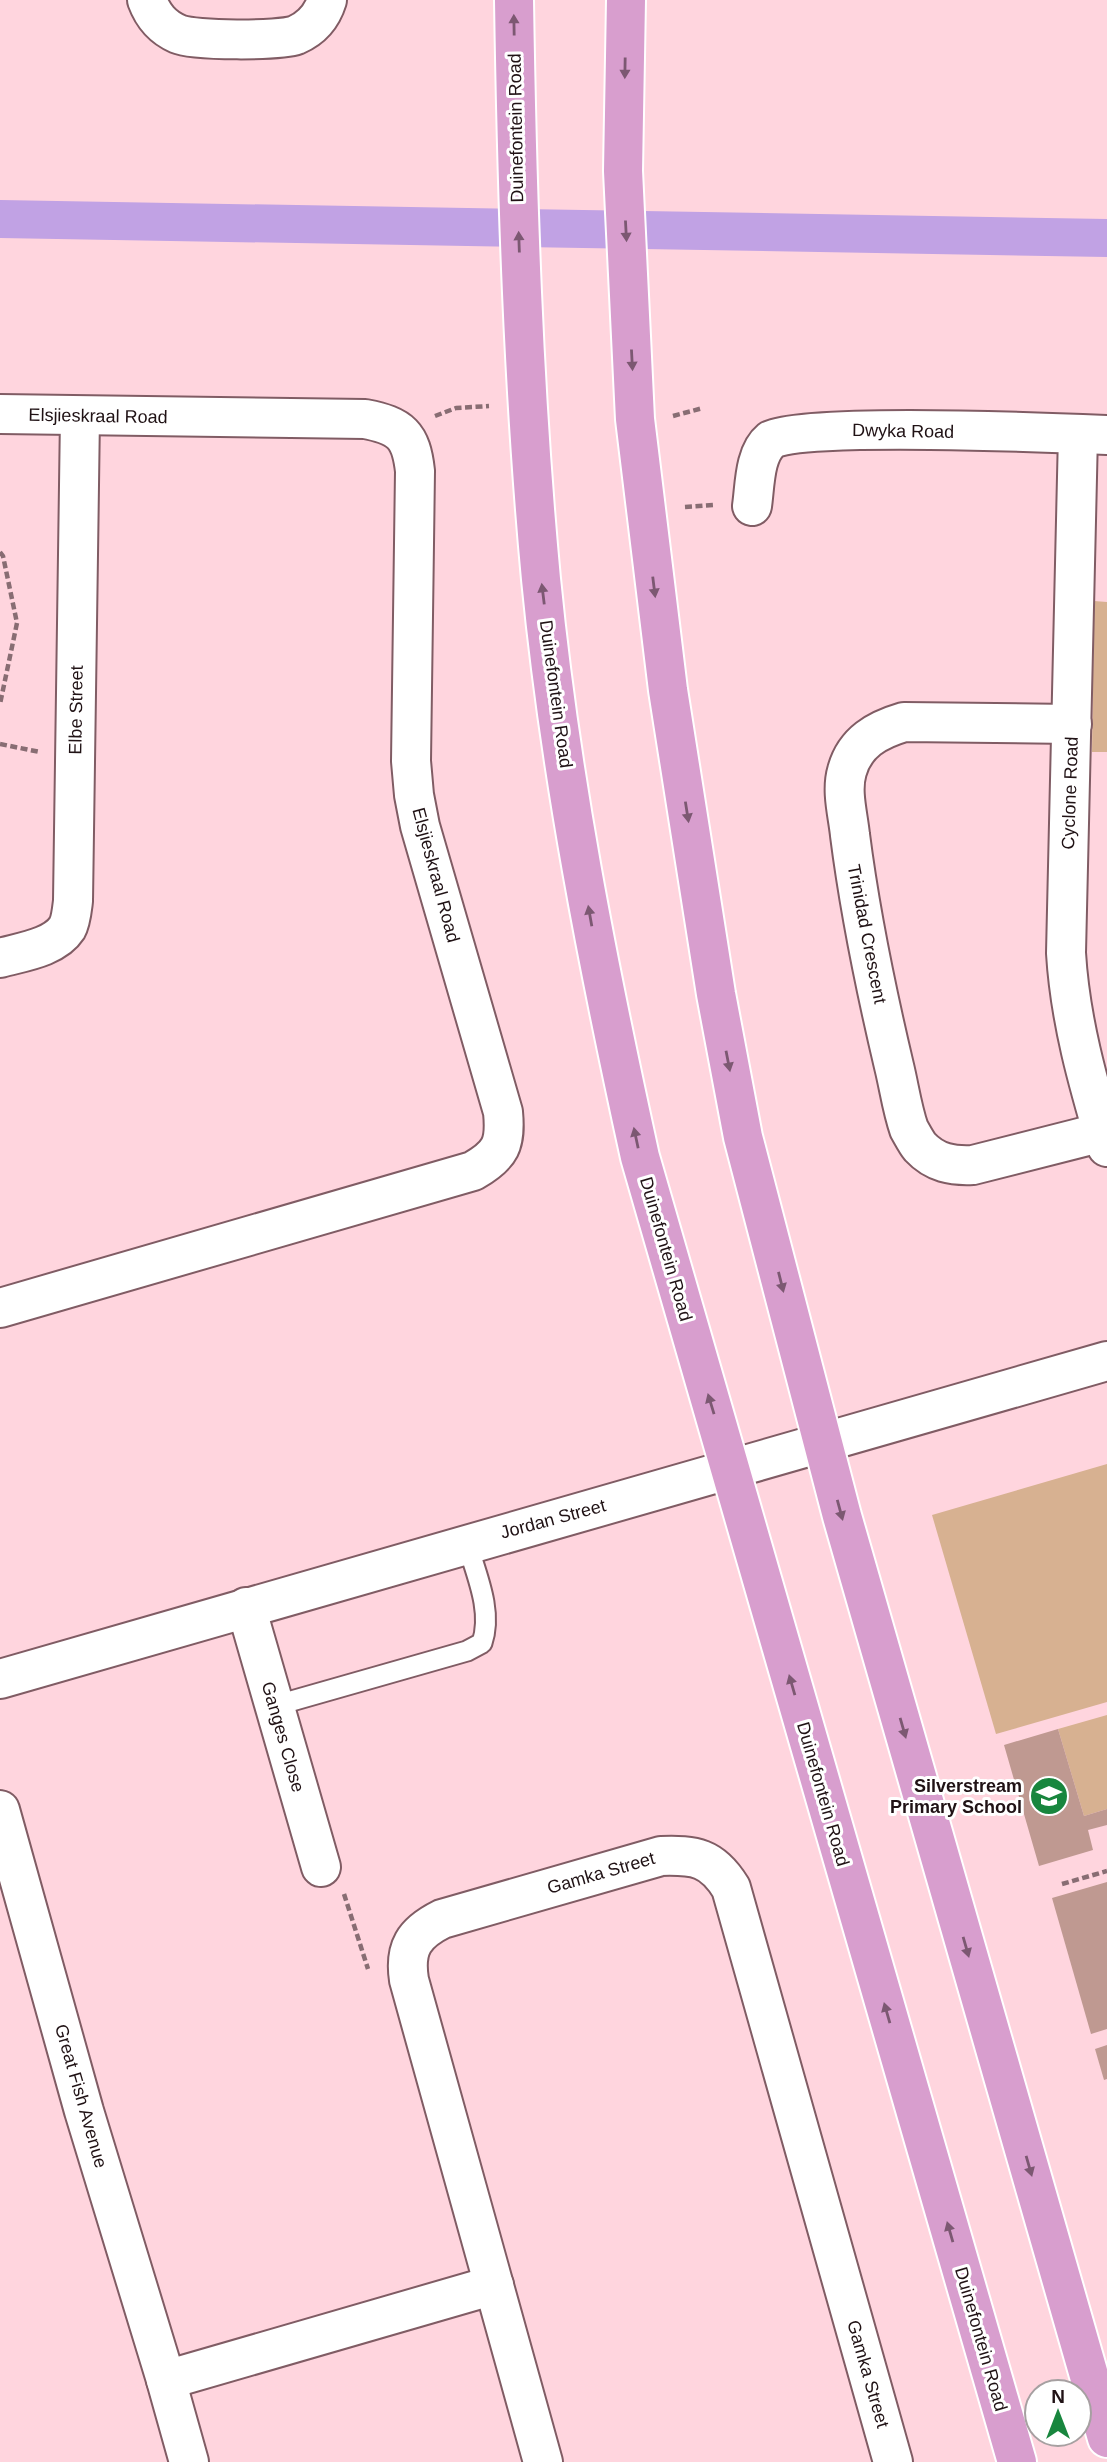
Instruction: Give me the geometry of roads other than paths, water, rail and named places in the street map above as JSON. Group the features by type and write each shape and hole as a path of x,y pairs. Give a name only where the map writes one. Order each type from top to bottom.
{"main road":[{"name":"Duinefontein Road","path":"514,0 522,310 541,580 560,734 603,988 640,1157 1017,2462"},
{"path":"626,0 623,170 635,419 668,690 716,994 743,1137 853,1556 1107,2438"}],"street":[{"path":"147,0 154,17 180,36 195,38 294,36 319,18 327,0"},
{"name":"Elsjieskraal Road","path":"0,414 365,419 386,423 403,433 413,450 415,471 411,761 414,795 424,839 503,1112 505,1129 502,1146 491,1161 473,1171 0,1308"},
{"name":"Elbe Street","path":"0,958 41,947 55,939 66,929 71,915 80,416"},
{"name":"Dwyka Road","path":"752,506 760,454 772,439 790,435 836,430 1093,434"},
{"name":"Cyclone Road","path":"1093,434 1072,724 1066,953 1068,989 1079,1046 1105,1140"},
{"name":"Trinidad Crescent","path":"1072,724 904,722 885,728 864,741 853,756 846,774 845,794 872,964 909,1128 919,1146 935,1159 953,1166 973,1165 1105,1140"},
{"name":"Jordan Street","path":"0,1679 1107,1361"},
{"name":"Ganges Close","path":"246,1607 274,1706 332,1878"},
{"name":"Great Fish Avenue","path":"0,1810 84,2111 189,2462"},
{"name":"Gamka Street","path":"543,2462 409,1980 409,1952 415,1938 425,1927 442,1919 661,1856 683,1855 699,1858 721,1871 731,1888 893,2462"},
{"path":"166,2380 494,2285"}],"lane":[{"path":"274,1706 467,1651 482,1643 486,1629 485,1613 467,1543"}],"waterway":[{"path":"0,219 1107,238"}],"place":[{"name":"Silverstream Primary School","path":"1049,1796"}]}
